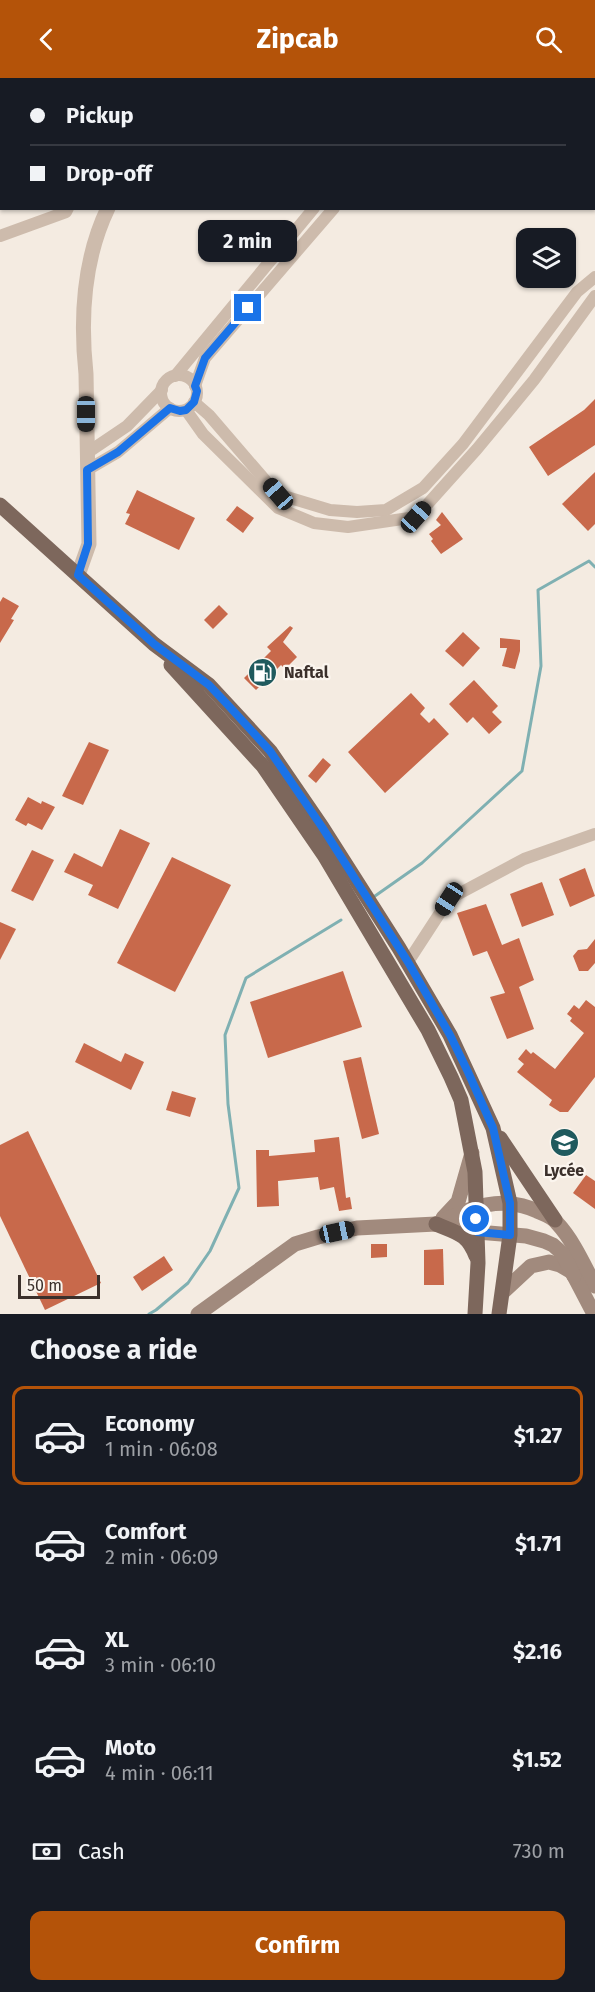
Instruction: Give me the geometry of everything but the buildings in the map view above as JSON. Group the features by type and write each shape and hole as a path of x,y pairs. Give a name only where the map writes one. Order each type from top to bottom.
{"main road":[{"path":"0,505 154,644 209,685 270,751 322,827 408,962 450,1035 493,1128 565,1232 595,1286"},
{"path":"154,644 263,766 324,855 432,1039 461,1100 475,1172 478,1263 475,1314"},
{"path":"493,1128 510,1203 510,1235 504,1292 499,1314"},
{"path":"436,1224 458,1202 472,1153"},
{"path":"436,1224 476,1206 510,1203 525,1206 555,1220"},
{"path":"436,1224 464,1235 470,1242 478,1263"},
{"path":"198,1314 295,1244 357,1228 436,1224 477,1232 526,1236 544,1240 553,1245 562,1253 594,1314"},
{"path":"504,1292 531,1266 541,1263 560,1265 572,1272 574,1276"}],"street":[{"path":"0,236 67,210"},
{"path":"78,575 88,544 86,374 83,348 85,294 88,264 98,228 107,210"},
{"path":"87,453 127,426 162,390 165,382 175,376 312,210"},
{"path":"195,386 205,358 332,210"},
{"path":"162,390 163,400 175,411 190,406 209,415 278,494 330,510 357,512 386,510 423,488 463,444 577,292 595,277"},
{"path":"175,376 187,377 195,386 197,391 190,406 203,434 278,508 314,523 348,527 416,517 477,449 534,380 595,296"},
{"path":"87,470 118,452 170,408"},
{"path":"408,962 449,899 524,858 595,834"}],"waterway":[{"path":"375,896 422,863 522,771 541,666 538,590 589,561 595,567"},
{"path":"149,1314 188,1283 210,1251 239,1188 228,1104 225,1035 246,978 341,920"}],"place":[{"name":"Naftal","path":"263,672"},
{"name":"Lycée","path":"564,1142"}],"route":[{"path":"248,308 205,358 195,386 196,397 191,406 180,411 170,408 118,452 87,470 88,544 78,575 154,644 209,685 270,751 322,827 399,948 450,1035 493,1128 510,1203 510,1235 477,1232 476,1219"}]}
